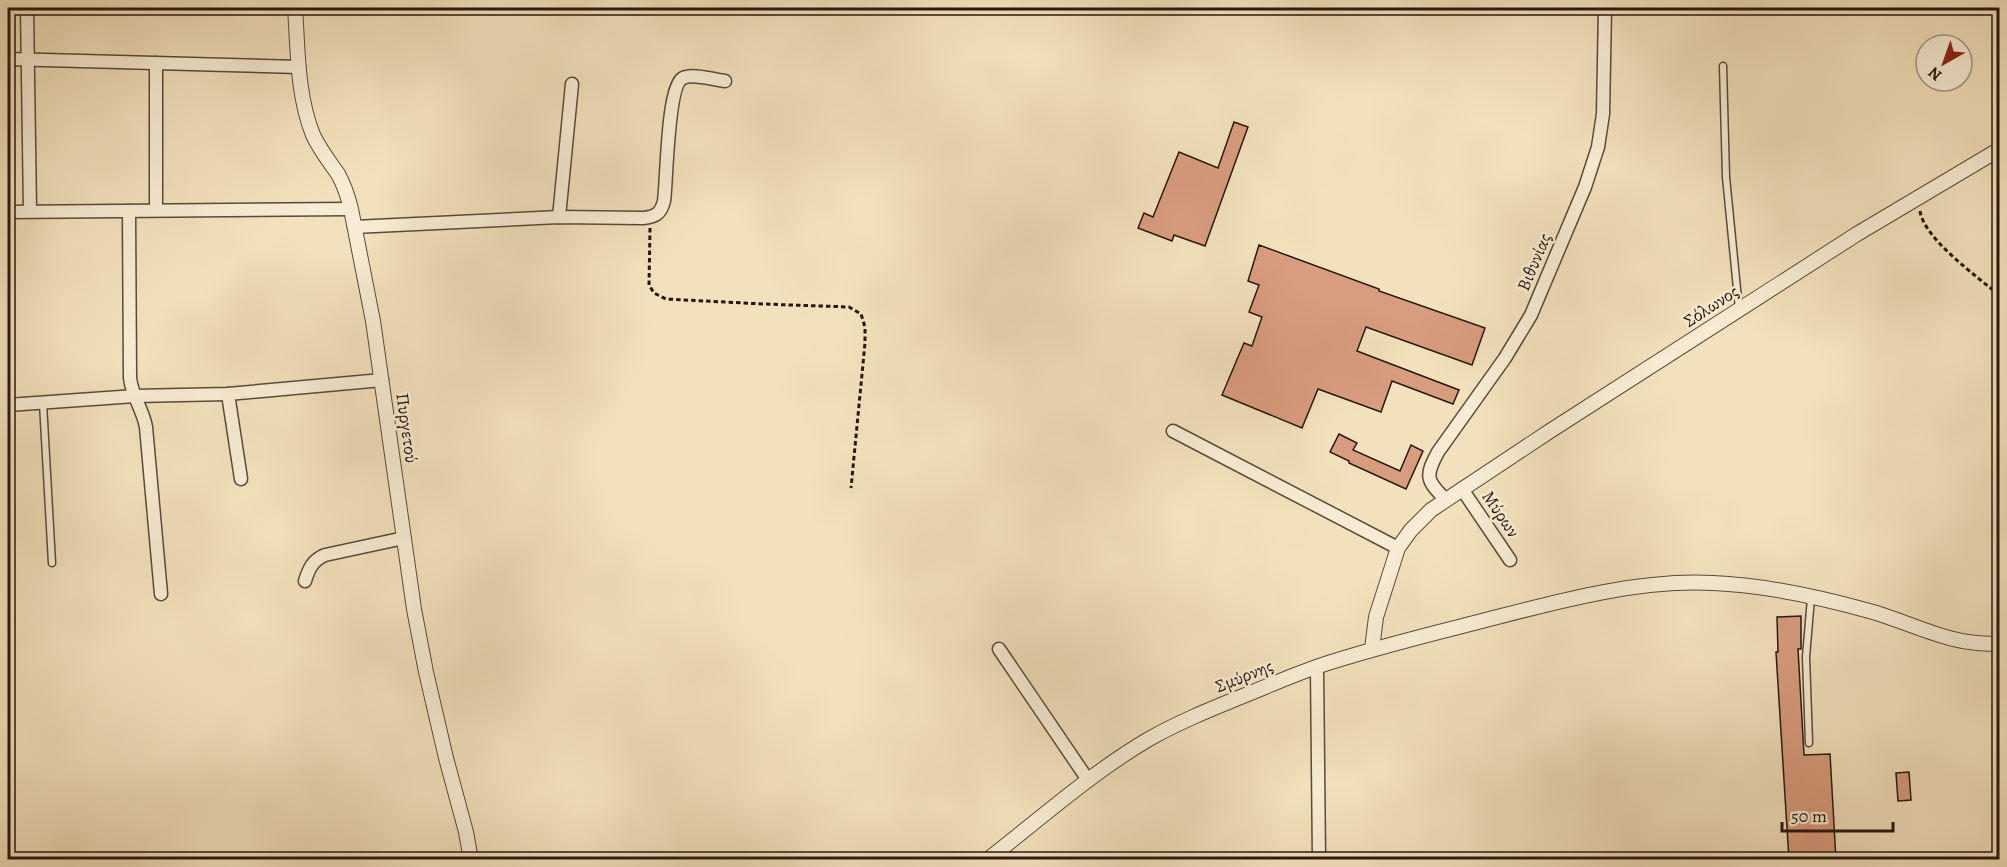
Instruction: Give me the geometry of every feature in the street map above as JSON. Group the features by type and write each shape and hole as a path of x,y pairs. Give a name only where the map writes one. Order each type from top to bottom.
{"street":[{"path":"27,8 30,211"},
{"name":"Πυργετού","path":"296,8 301,94 313,134 321,152 346,190 351,209 373,321 414,609 426,672 471,860"},
{"name":"Βιθυνίας","path":"1445,499 1432,486 1428,478 1434,459 1505,358 1531,315 1594,163 1602,129 1605,8"},
{"path":"8,59 299,66"},
{"path":"156,63 156,210"},
{"path":"354,227 559,217 649,218 660,213 664,201 670,124 677,85 681,79 689,76 725,81"},
{"path":"559,217 572,84"},
{"name":"Σόλωνος","path":"1372,650 1376,618 1398,548 1420,519 1445,499 1739,309 2000,148"},
{"path":"8,212 351,209"},
{"path":"129,211 130,378 135,396 144,414 161,594"},
{"path":"8,405 135,396 228,394 382,380"},
{"path":"228,394 241,479"},
{"path":"1173,431 1398,548"},
{"name":"Μύρων","path":"1462,489 1510,560"},
{"path":"305,581 315,559 404,538"},
{"name":"Σμύρνης","path":"987,860 1088,780 1129,752 1175,726 1317,667 1372,650 1551,603 1604,592 1661,585 1712,583 1762,588 1870,611 1955,640 1981,644 2000,643"},
{"path":"999,649 1088,780"},
{"path":"1317,667 1319,860"}],"lane":[{"path":"1723,66 1726,177 1739,309"},
{"path":"43,402 52,562"},
{"path":"1809,743 1806,657 1811,598"}],"path":[{"path":"1919,196 1921,219 1932,236 2000,296"},
{"path":"649,218 651,246 649,285 654,293 666,299 849,307 861,314 865,327 865,343 851,488"}],"building":[{"path":"1234,122 1248,127 1205,246 1174,235 1172,241 1138,228 1144,213 1153,217 1179,152 1218,168"},
{"path":"1259,245 1379,289 1379,291 1485,328 1472,365 1366,327 1357,351 1459,390 1453,404 1392,381 1381,412 1318,389 1302,428 1222,395 1244,343 1252,346 1262,317 1249,312 1259,285 1248,281"},
{"path":"1339,434 1357,443 1353,450 1400,471 1411,445 1423,451 1406,489 1330,452"},
{"path":"1801,616 1801,649 1798,649 1804,755 1830,754 1836,860 1789,860 1776,652 1778,652 1777,617"},
{"path":"1909,772 1911,800 1898,801 1896,773"}]}
